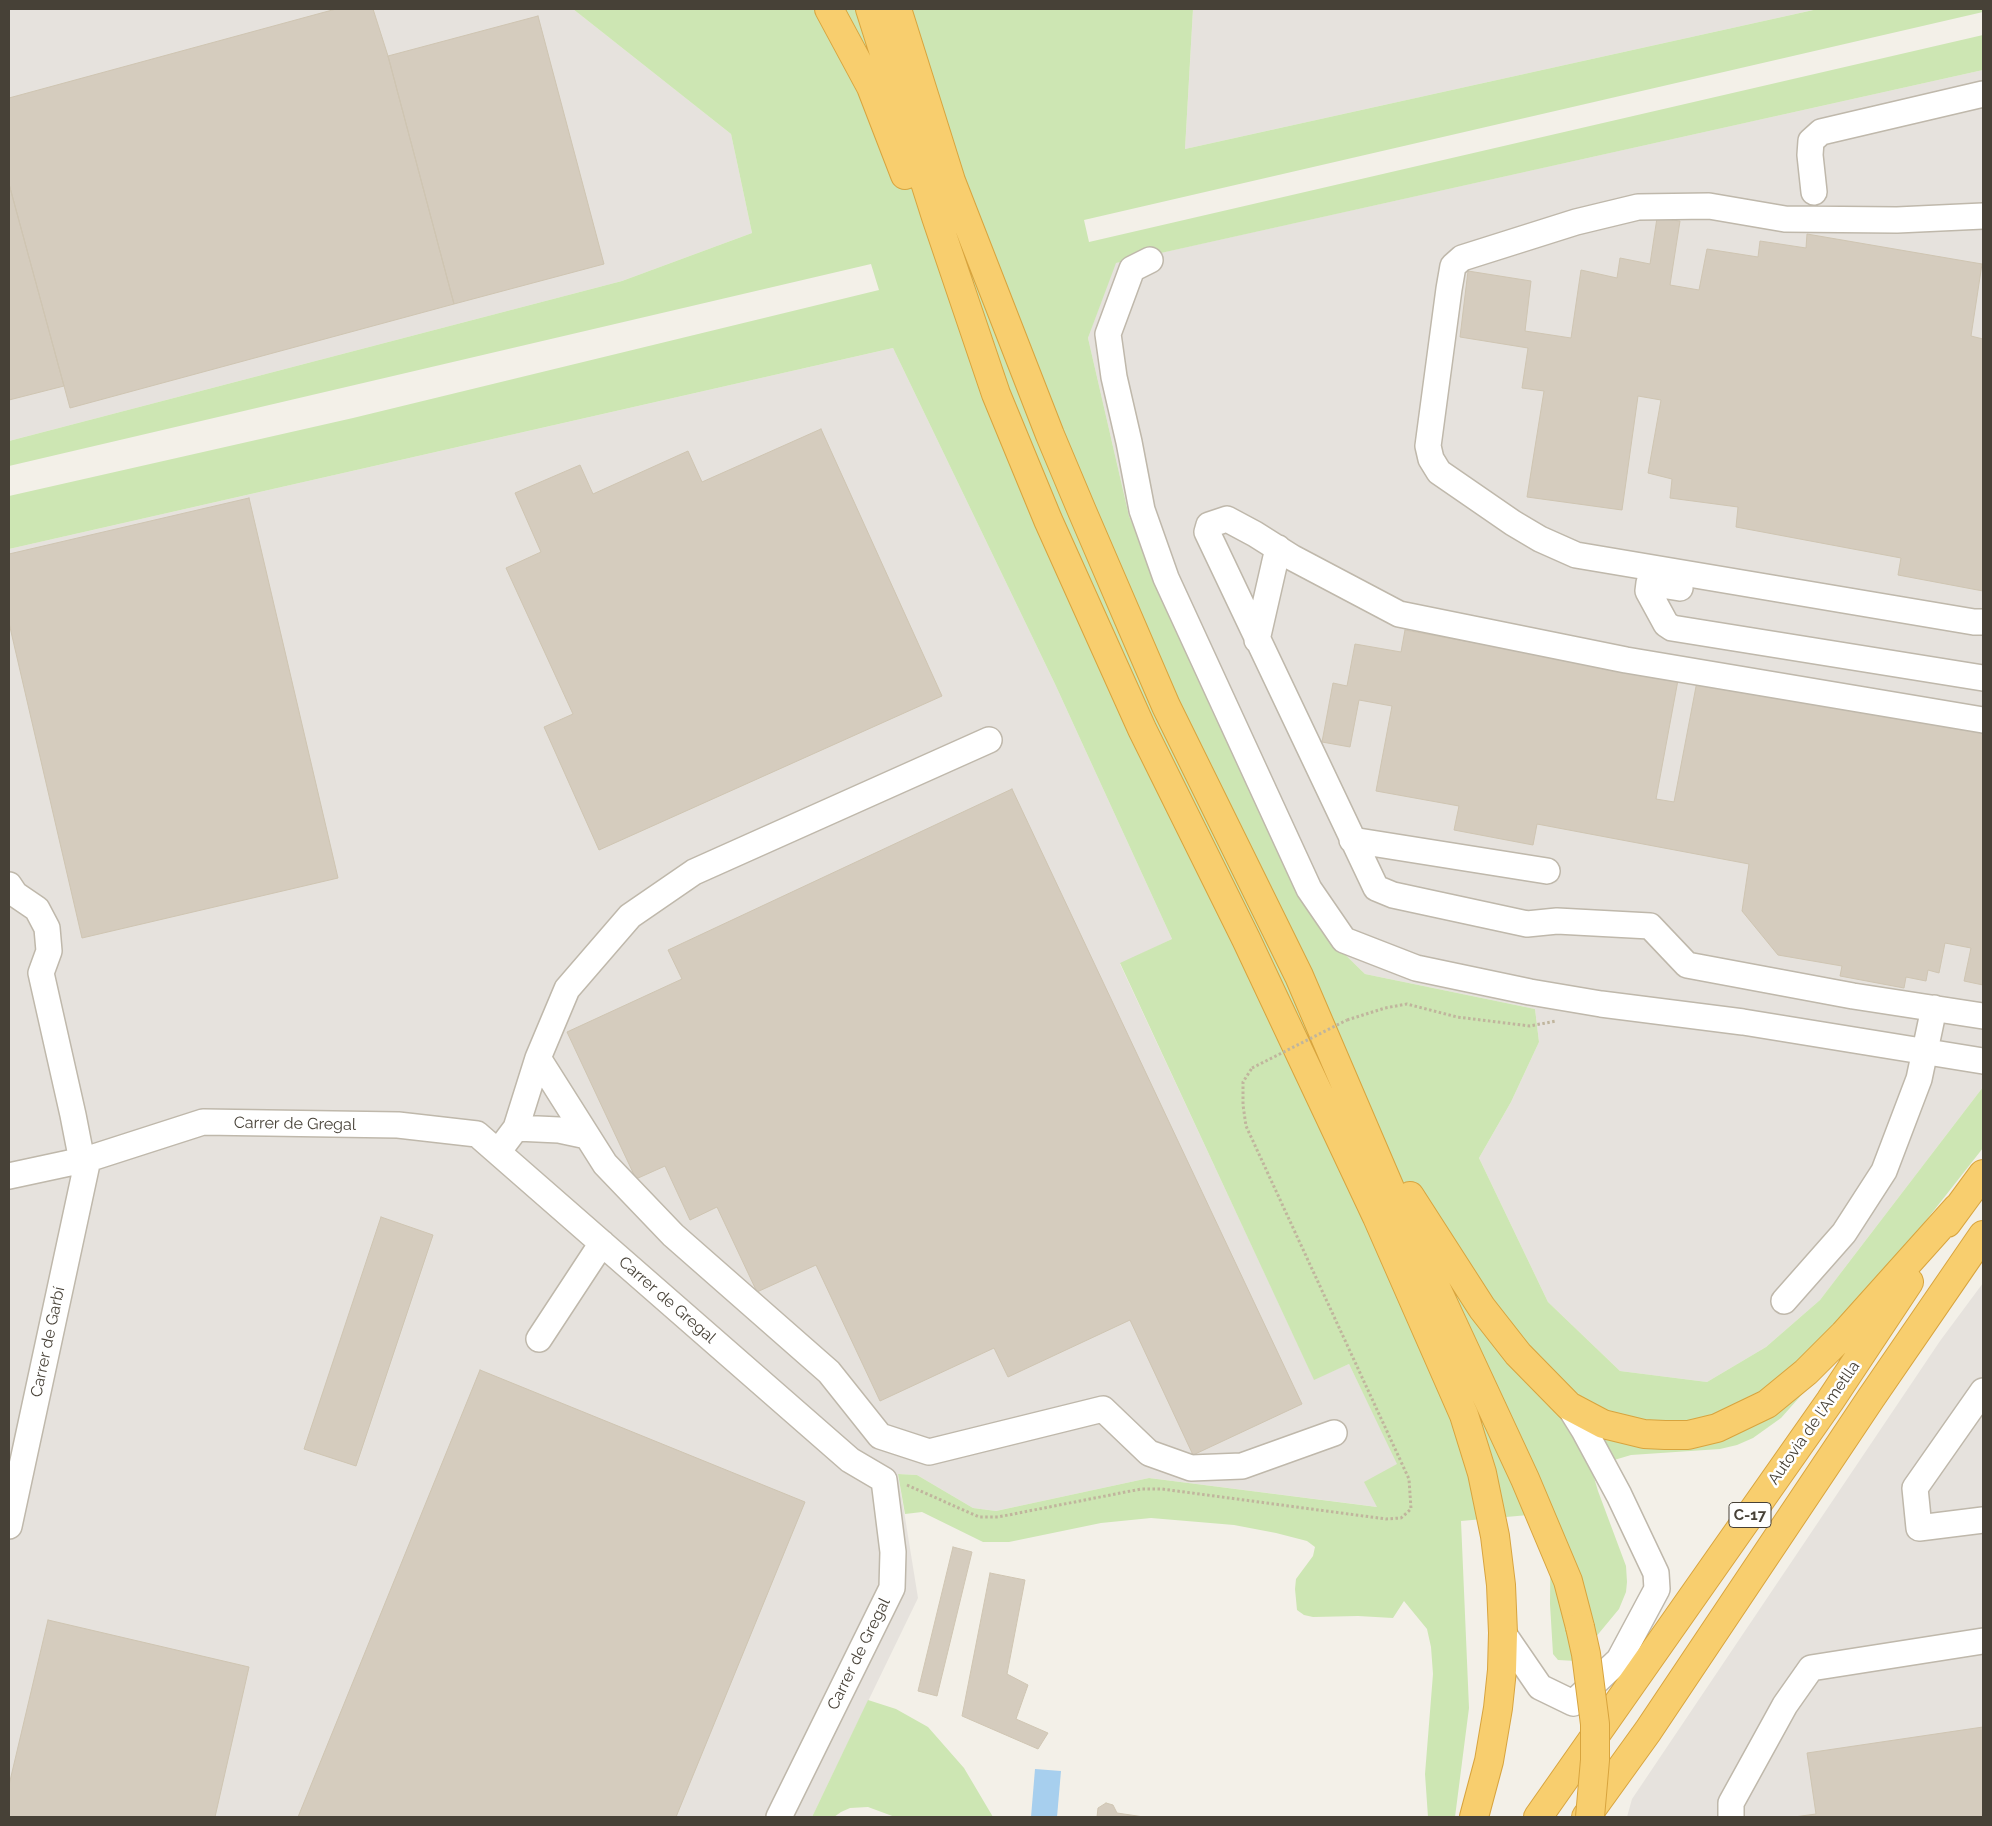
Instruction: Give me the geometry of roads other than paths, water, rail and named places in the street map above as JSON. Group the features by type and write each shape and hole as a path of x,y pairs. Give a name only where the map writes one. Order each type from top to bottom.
{"highway":[{"path":"829,9 871,87 957,313 996,394 1094,624 1368,1199 1464,1415 1482,1473 1495,1536 1501,1585 1503,1633 1502,1670 1496,1717 1489,1761 1474,1817"},
{"path":"870,9 936,217 996,394"},
{"path":"897,9 951,181 1050,435 1166,706 1299,976 1392,1193 1477,1373 1550,1535 1568,1581 1586,1654 1595,1724 1595,1760 1590,1817"},
{"path":"917,9 961,179 989,275"},
{"path":"1350,1094 1419,1211 1482,1308 1518,1354 1569,1406 1603,1424 1644,1434 1688,1435 1717,1428 1744,1417 1767,1404 1806,1372 1844,1334 1957,1208"},
{"name":"Autovia de l'Ametlla","path":"1538,1817 1830,1401 1957,1208 1983,1174"},
{"name":"Autovia de l'Ametlla","path":"1586,1817 1648,1731 1870,1398 1983,1235"}],"street":[{"path":"1814,192 1810,141 1820,132 1983,94"},
{"path":"1983,216 1897,220 1785,219 1709,206 1638,207 1576,222 1462,258 1453,266 1428,446 1430,459 1439,472 1513,523 1540,539 1576,555 1983,622"},
{"path":"1150,260 1132,269 1108,334 1114,377 1142,510 1166,578 1309,889 1344,940 1416,968 1530,992 1601,1004 1743,1022 1983,1061"},
{"path":"1983,720 1626,660 1399,614 1293,558 1227,519 1209,524 1206,532 1376,888 1393,895 1527,924 1556,921 1650,926 1687,966 1983,1016"},
{"path":"1257,640 1278,548"},
{"path":"1983,639 1658,584 1650,583 1648,591 1666,624 1672,628 1983,678"},
{"path":"498,1152 516,1128 538,1058 567,989 630,916 694,872 989,740"},
{"path":"1352,840 1547,871"},
{"path":"9,885 15,894 37,909 47,928 49,951 41,974 73,1116 85,1160"},
{"path":"1784,1301 1844,1233 1884,1170 1919,1079 1934,1008"},
{"path":"538,1058 605,1164 673,1235 830,1372 880,1436 928,1452 1103,1409 1149,1453 1192,1468 1242,1466 1334,1434"},
{"name":"Carrer de Gregal","path":"9,1176 85,1160 203,1122 398,1125 477,1134 850,1460 884,1480 892,1552 892,1588 779,1817"},
{"path":"516,1128 559,1130 587,1136"},
{"name":"Carrer de Garbí","path":"9,1526 85,1160"},
{"path":"538,1338 602,1243"},
{"path":"1983,1391 1915,1488 1920,1528 1983,1520"},
{"path":"1503,1633 1540,1687 1573,1703 1619,1660 1657,1589 1656,1573 1648,1556 1589,1438 1569,1406"},
{"path":"1731,1817 1731,1803 1785,1705 1811,1668 1983,1641"}],"water":[{"path":"1035,1769 1061,1771 1057,1817 1031,1817"}]}
